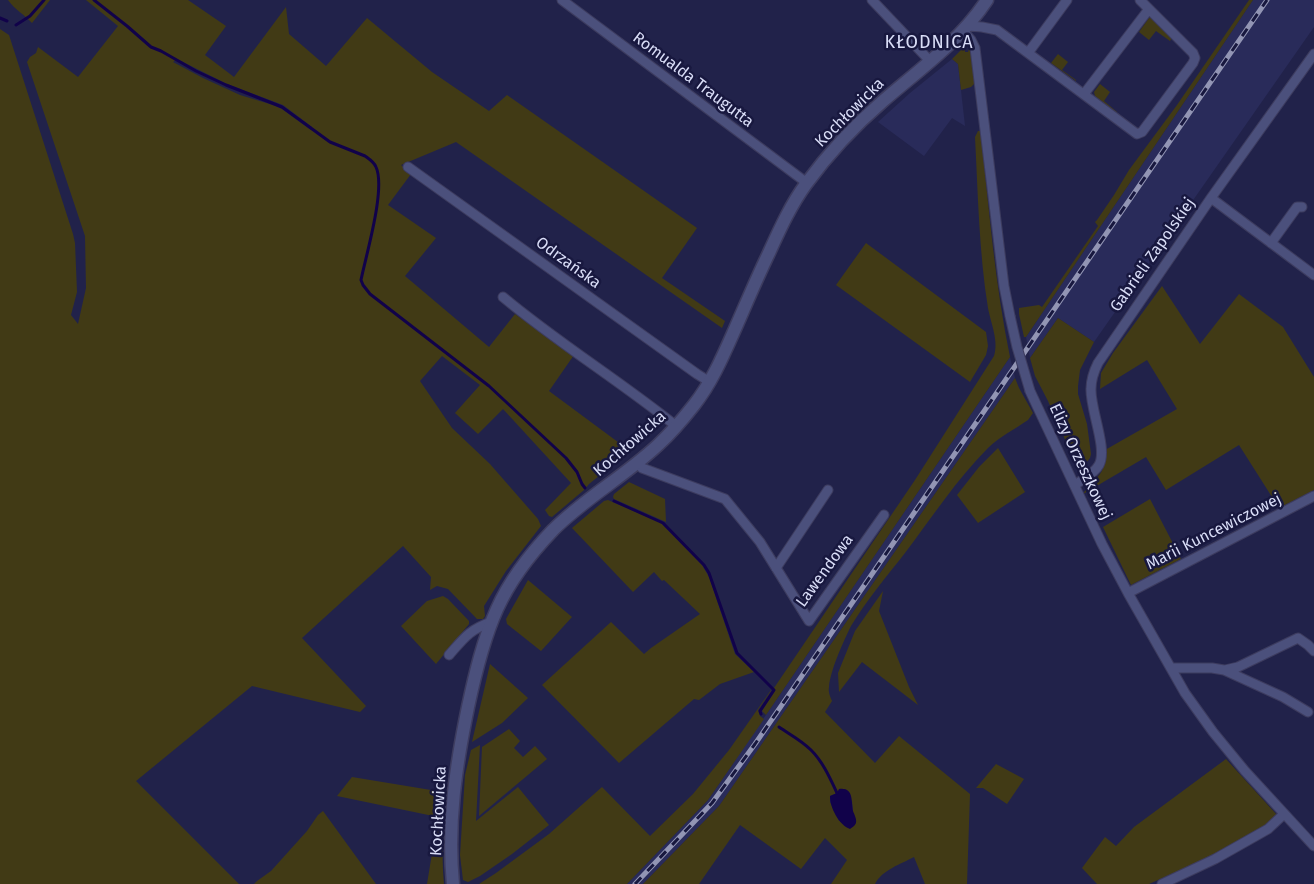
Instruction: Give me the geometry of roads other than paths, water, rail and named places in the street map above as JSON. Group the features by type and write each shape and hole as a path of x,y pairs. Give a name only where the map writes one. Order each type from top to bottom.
{"street":[{"name":"Romualda Traugutta","path":"562,0 807,183"},
{"path":"872,0 930,61"},
{"name":"Kochłowicka","path":"453,884 452,822 456,777 473,685 491,622 509,587 524,565 554,530 571,514 658,446 702,395 710,382 774,241 795,200 807,183 824,160 851,131 879,104 966,29 987,0"},
{"path":"1028,53 1067,0"},
{"path":"966,29 982,27 997,30 1137,134 1142,132 1196,58 1140,0"},
{"path":"1084,94 1149,9"},
{"name":"Elizy Orzeszkowej","path":"966,29 975,48 1004,286 1017,347 1030,392 1102,544 1185,693 1213,732 1245,771 1314,846"},
{"name":"Gabrieli Zapolskiej","path":"1075,485 1093,473 1099,465 1102,456 1091,388 1093,375 1098,363 1211,198 1314,54"},
{"name":"Odrzańska","path":"408,167 710,382"},
{"path":"1211,198 1314,275"},
{"path":"1271,243 1297,207 1302,207"},
{"path":"503,297 676,426"},
{"name":"Lawendowa","path":"637,462 642,468 725,499 760,542 809,622 884,515"},
{"path":"776,568 828,490"},
{"name":"Marii Kuncewiczowej","path":"1128,593 1314,496"},
{"path":"449,655 469,633 491,622"},
{"path":"1224,670 1238,667 1298,638 1308,644 1314,651"},
{"path":"1171,668 1212,668 1224,670 1283,696 1308,712"},
{"path":"1162,884 1215,859 1268,829 1284,814"}],"waterway":[{"path":"16,25 30,16 44,0"},
{"path":"94,0 151,47 226,85 282,107 330,142 365,156 373,162 376,167 379,190 361,280 363,285 370,294 489,386 566,458 577,472 585,488"},
{"path":"0,18 7,21"},
{"path":"614,501 663,523 704,565 709,573 737,653 774,690 760,711 761,714"},
{"path":"779,727 811,750 826,770 837,793"}],"railway":[{"path":"635,884 712,803 755,744 1267,0"}],"district":[{"name":"KŁODNICA","path":"929,43"}]}
